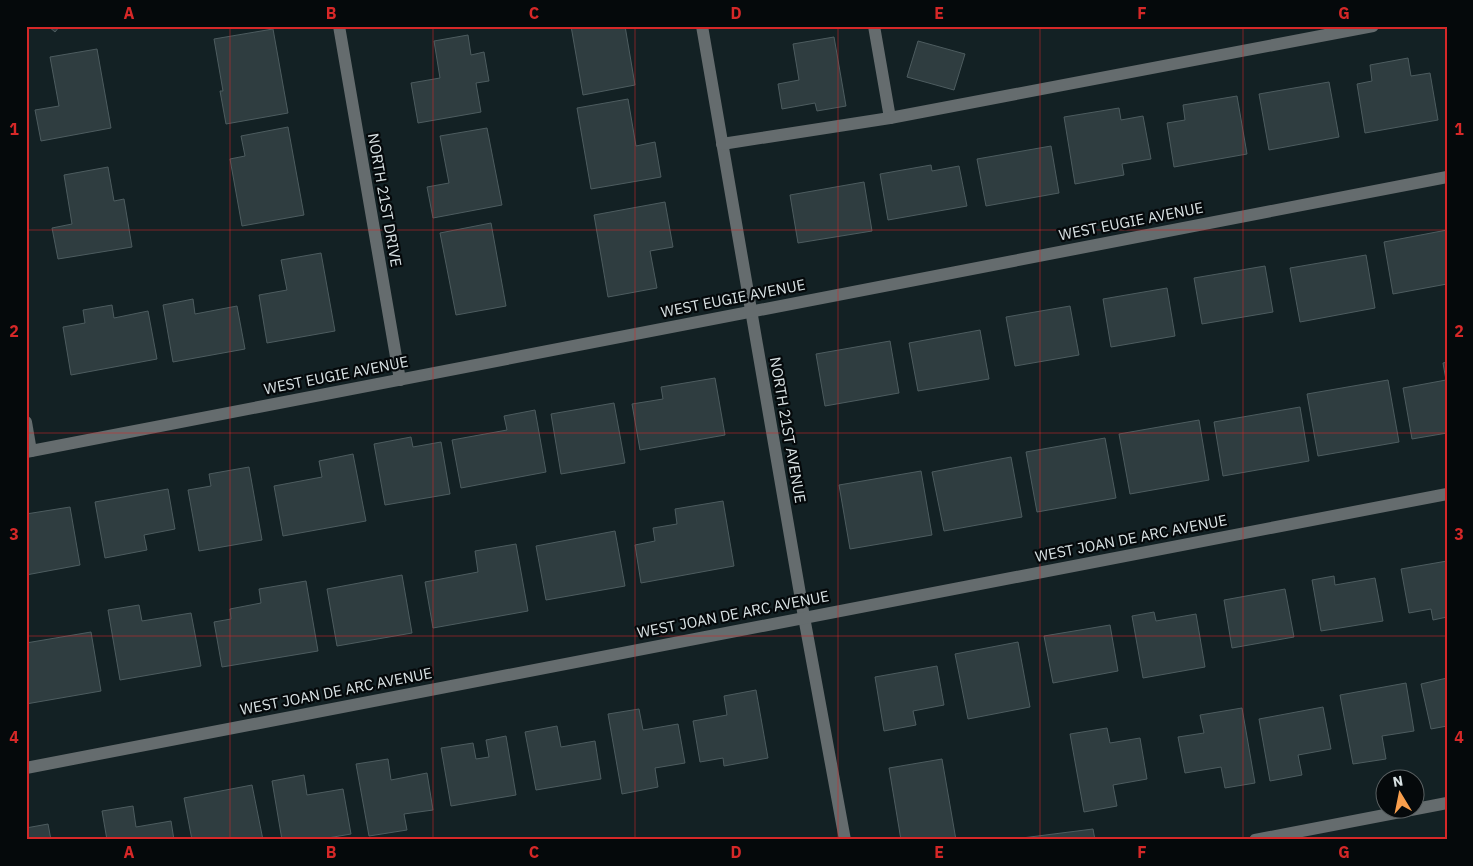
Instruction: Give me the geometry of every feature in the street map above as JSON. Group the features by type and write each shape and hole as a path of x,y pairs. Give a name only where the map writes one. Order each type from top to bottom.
{"street":[{"name":"NORTH 21ST DRIVE","path":"339,26 400,380"},
{"name":"NORTH 21ST AVENUE","path":"702,26 804,617 845,840"},
{"path":"874,26 890,118"},
{"path":"722,144 890,118 1374,26"},
{"name":"WEST EUGIE AVENUE","path":"29,451 1447,177"},
{"path":"26,422 29,451"},
{"name":"WEST JOAN DE ARC AVENUE","path":"26,768 1447,494"},
{"path":"1255,840 1447,803"}],"building":[{"path":"48,26 60,26 55,32"},
{"path":"571,26 625,26 635,85 583,95"},
{"path":"273,29 288,113 226,124 220,91 223,91 214,39"},
{"path":"468,35 471,55 484,52 489,81 476,83 481,112 418,123 411,83 440,78 434,41"},
{"path":"834,37 846,106 817,111 815,103 782,109 778,84 799,80 793,44"},
{"path":"918,41 965,54 954,90 907,77"},
{"path":"97,49 111,128 41,141 35,110 59,106 50,57"},
{"path":"1408,58 1411,76 1430,73 1438,120 1365,133 1357,84 1372,81 1370,65"},
{"path":"1329,82 1339,137 1269,150 1259,94"},
{"path":"1237,96 1247,154 1174,167 1167,123 1185,120 1183,105"},
{"path":"628,99 636,146 655,142 661,177 591,189 577,108"},
{"path":"1119,108 1121,120 1143,116 1151,159 1122,164 1124,175 1075,184 1064,117"},
{"path":"288,127 304,215 242,226 230,159 245,156 241,136"},
{"path":"487,128 502,205 433,218 427,187 449,183 440,136"},
{"path":"1051,146 1059,193 986,206 977,159"},
{"path":"931,165 932,171 959,166 967,206 888,220 880,174"},
{"path":"108,167 114,201 124,199 132,247 58,259 52,228 72,224 64,175"},
{"path":"864,182 872,231 798,243 790,195"},
{"path":"665,202 673,247 650,251 657,288 608,297 594,215"},
{"path":"491,223 506,306 456,315 440,233"},
{"path":"1447,230 1447,284 1393,294 1384,242"},
{"path":"321,253 335,331 267,343 259,295 287,290 281,260"},
{"path":"1366,255 1375,308 1300,322 1290,268"},
{"path":"1265,266 1273,312 1202,324 1194,278"},
{"path":"1167,288 1175,336 1111,347 1103,299"},
{"path":"193,299 195,314 237,306 245,349 173,362 163,305"},
{"path":"112,305 114,318 148,311 157,359 71,375 63,327 85,323 83,310"},
{"path":"1070,306 1079,355 1015,366 1006,317"},
{"path":"980,330 989,379 918,391 909,343"},
{"path":"890,341 899,393 825,406 816,354"},
{"path":"1447,362 1447,433 1412,439 1403,388 1446,380 1443,363"},
{"path":"715,378 725,435 640,450 632,404 663,399 661,387"},
{"path":"1388,380 1399,442 1318,456 1307,394"},
{"path":"614,403 625,463 561,474 551,414"},
{"path":"1300,407 1309,461 1223,476 1214,422"},
{"path":"535,410 546,472 461,488 452,440 507,430 504,416"},
{"path":"1199,420 1209,480 1130,494 1119,434"},
{"path":"411,437 413,447 441,442 450,494 385,505 374,444"},
{"path":"1105,438 1116,498 1037,512 1026,452"},
{"path":"353,454 366,521 283,536 274,486 322,477 319,461"},
{"path":"1011,457 1022,517 944,531 932,472"},
{"path":"249,467 262,540 199,551 188,490 211,486 209,474"},
{"path":"921,471 932,535 850,549 839,485"},
{"path":"168,489 175,529 144,535 147,550 105,558 95,502"},
{"path":"723,501 734,566 641,583 635,545 655,541 653,528 677,524 675,509"},
{"path":"70,507 80,565 26,575 26,514"},
{"path":"615,531 625,586 546,600 536,546"},
{"path":"516,544 528,611 433,628 425,582 478,572 475,551"},
{"path":"1447,561 1447,617 1433,620 1431,609 1409,613 1401,569"},
{"path":"402,575 412,633 337,646 327,589"},
{"path":"1334,576 1335,585 1375,578 1383,621 1321,631 1312,580"},
{"path":"306,581 318,651 222,667 214,622 231,619 230,609 261,603 259,589"},
{"path":"1285,589 1294,637 1232,648 1224,600"},
{"path":"139,605 142,621 191,613 201,666 120,680 108,610"},
{"path":"1154,612 1156,621 1196,614 1205,667 1143,678 1132,616"},
{"path":"1110,625 1118,671 1053,683 1044,636"},
{"path":"91,632 101,691 26,704 26,643"},
{"path":"1018,642 1030,707 968,719 955,654"},
{"path":"937,666 944,705 913,711 916,725 884,731 875,677"},
{"path":"1447,678 1447,726 1431,729 1421,684"},
{"path":"1406,683 1414,731 1382,736 1386,759 1353,764 1340,695"},
{"path":"756,690 768,758 724,766 723,758 700,762 693,721 727,715 724,696"},
{"path":"1323,707 1331,749 1298,755 1302,775 1270,781 1259,719"},
{"path":"1242,708 1255,783 1225,788 1221,767 1185,773 1178,737 1204,733 1200,715"},
{"path":"639,709 643,730 678,724 685,763 655,768 658,787 622,794 608,714"},
{"path":"557,726 561,747 595,741 601,779 536,790 525,732"},
{"path":"1107,728 1110,743 1140,738 1147,779 1113,785 1117,806 1084,812 1070,734"},
{"path":"506,736 516,795 451,806 441,748 473,743 476,759 489,757 486,740"},
{"path":"388,759 391,780 427,773 433,810 404,814 407,830 369,836 356,764"},
{"path":"942,759 956,840 901,840 889,768"},
{"path":"304,775 307,795 343,789 351,834 316,840 282,840 272,781"},
{"path":"252,785 263,840 192,840 184,798"},
{"path":"133,806 136,827 171,821 174,840 107,840 102,811"},
{"path":"48,824 51,840 26,840 26,828"},
{"path":"1093,829 1095,840 1022,840 1022,838"}]}
